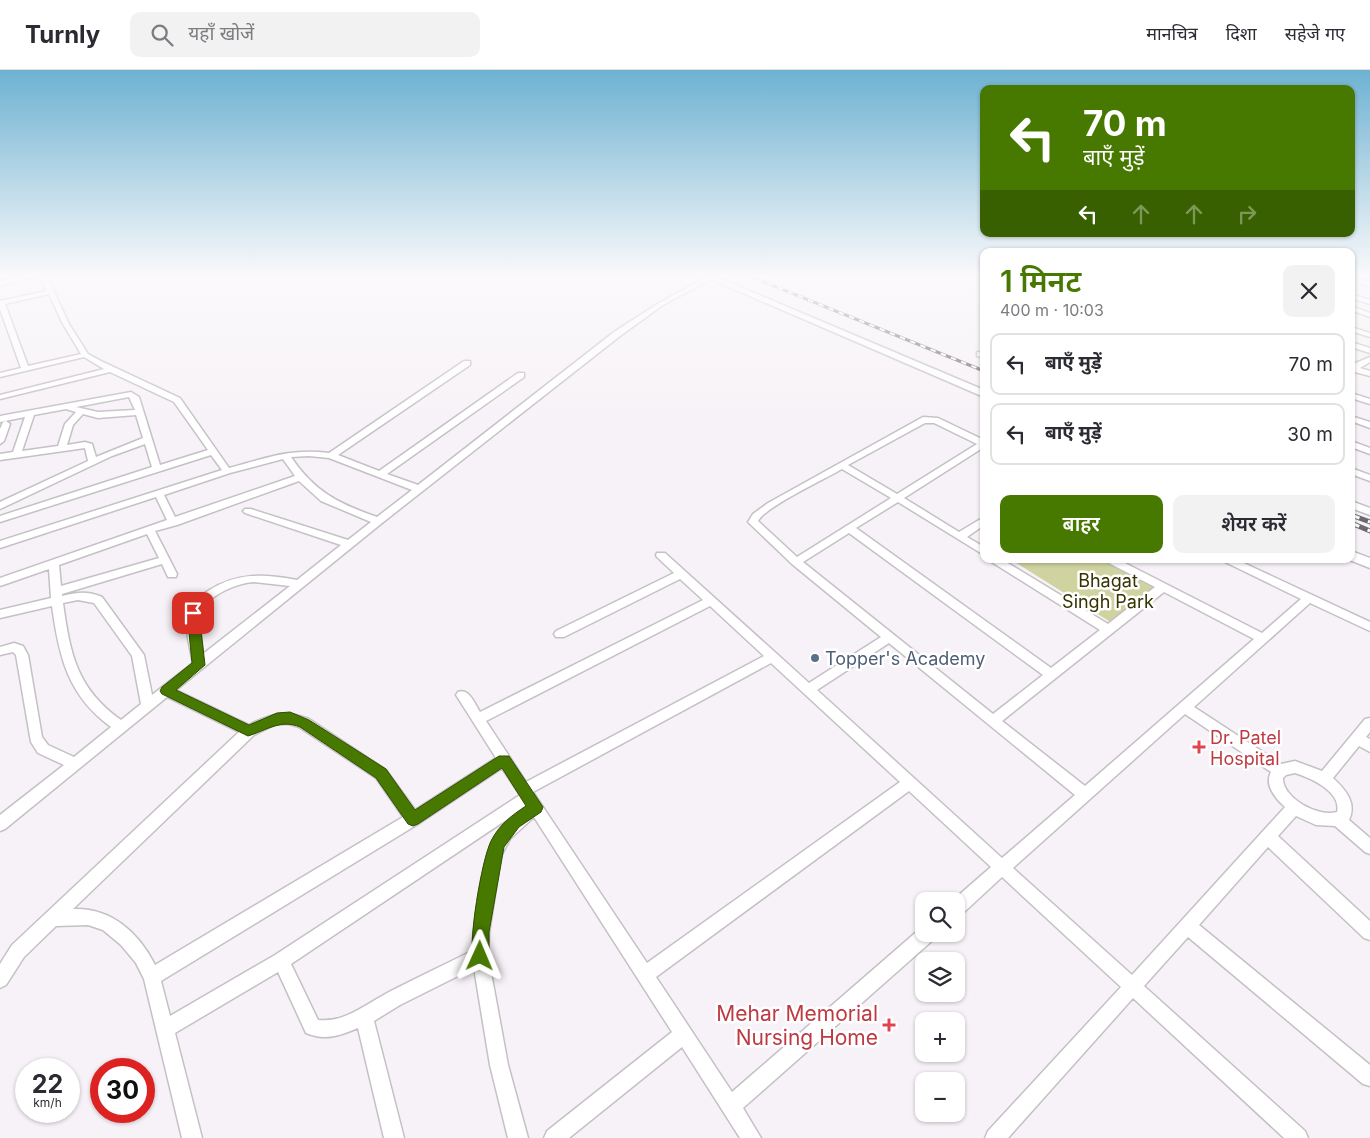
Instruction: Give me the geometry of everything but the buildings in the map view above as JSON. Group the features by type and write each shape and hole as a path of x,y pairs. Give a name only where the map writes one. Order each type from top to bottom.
{"street":[{"path":"8,325 25,369"},
{"path":"69,325 85,355 177,400 227,470"},
{"path":"0,824 378,521 630,325"},
{"path":"828,325 980,392"},
{"path":"1355,330 1370,335"},
{"path":"1355,345 1370,351"},
{"path":"0,376 85,355"},
{"path":"1355,366 1370,358"},
{"path":"331,456 467,364"},
{"path":"0,397 111,369"},
{"path":"1355,369 1370,374"},
{"path":"380,474 520,375"},
{"path":"0,441 2,423 30,415 131,394 135,397 157,469"},
{"path":"1355,396 1368,401"},
{"path":"68,407 98,415 139,412"},
{"path":"62,447 69,424 81,411"},
{"path":"17,454 30,415"},
{"path":"1355,419 1370,425"},
{"path":"980,442 936,420 923,420 764,509 753,522 796,562 1085,795"},
{"path":"0,506 94,462 147,440"},
{"path":"1355,445 1370,451"},
{"path":"0,457 62,447 89,446 94,462"},
{"path":"796,562 980,447"},
{"path":"0,519 213,451"},
{"path":"0,545 227,470 285,455 309,453 331,456 419,489"},
{"path":"285,455 300,477 322,499 378,521"},
{"path":"841,466 898,498 980,550"},
{"path":"1355,472 1370,478"},
{"path":"0,582 300,477"},
{"path":"158,492 173,523"},
{"path":"1355,506 1370,512"},
{"path":"248,511 349,544"},
{"path":"959,537 980,523"},
{"path":"849,528 1052,675"},
{"path":"150,531 172,574"},
{"path":"661,555 1297,1138"},
{"path":"1355,557 1370,563"},
{"path":"0,614 164,560"},
{"path":"1000,563 1109,630"},
{"path":"1117,563 1262,638"},
{"path":"1235,563 1370,626"},
{"path":"54,564 55,596 76,678 82,691 100,712 121,727"},
{"path":"560,634 681,574"},
{"path":"199,665 193,613 198,604 220,588 250,577 264,577 299,584"},
{"path":"994,721 1163,587"},
{"path":"55,596 91,597 98,600 138,655 148,706"},
{"path":"965,900 1309,598"},
{"path":"478,719 711,601"},
{"path":"808,690 889,637"},
{"path":"0,651 14,646 19,649 22,655 36,738 42,748 76,764"},
{"path":"165,1029 281,961 529,798 772,657"},
{"path":"166,691 248,731"},
{"path":"462,695 752,1138"},
{"path":"1184,707 1280,771"},
{"path":"0,980 18,951 248,731 277,719 290,717 304,723 381,774 413,819"},
{"path":"1325,778 1370,723"},
{"path":"1357,738 1370,746"},
{"path":"152,977 413,819 504,760"},
{"path":"1295,767 1325,778 1344,797 1347,807 1345,814 1338,820 1325,821 1310,817 1294,808 1282,796 1276,783 1276,776 1280,771 1295,767"},
{"path":"645,975 910,783"},
{"path":"518,1138 499,1065 480,956 480,932 493,856 497,844 529,798"},
{"path":"995,1138 1294,808"},
{"path":"1338,820 1370,847"},
{"path":"1268,837 1370,932"},
{"path":"52,918 90,917 114,929 131,941 145,961 152,977 192,1138"},
{"path":"1188,926 1370,1077"},
{"path":"731,1106 917,942"},
{"path":"281,961 312,1027 319,1031 364,1017 394,998 480,956"},
{"path":"364,1017 394,1138"},
{"path":"557,1137 684,1034"}],"green space":[{"name":"Bhagat Singh Park","path":"1016,563 1111,563 1157,587 1112,623"}],"railway":[{"path":"870,325 980,369"},
{"path":"1355,516 1370,522"},
{"path":"1355,525 1370,531"}],"place":[{"name":"Topper's Academy","path":"815,658"},
{"name":"Dr. Patel Hospital","path":"1199,747"},
{"name":"Mehar Memorial Nursing Home","path":"889,1025"}],"route":[{"path":"193,613 199,665 166,691 248,731 264,723 290,717 304,723 371,765 389,784 413,819 504,760 536,807 514,822 497,844 493,856 480,932 480,956"}]}
